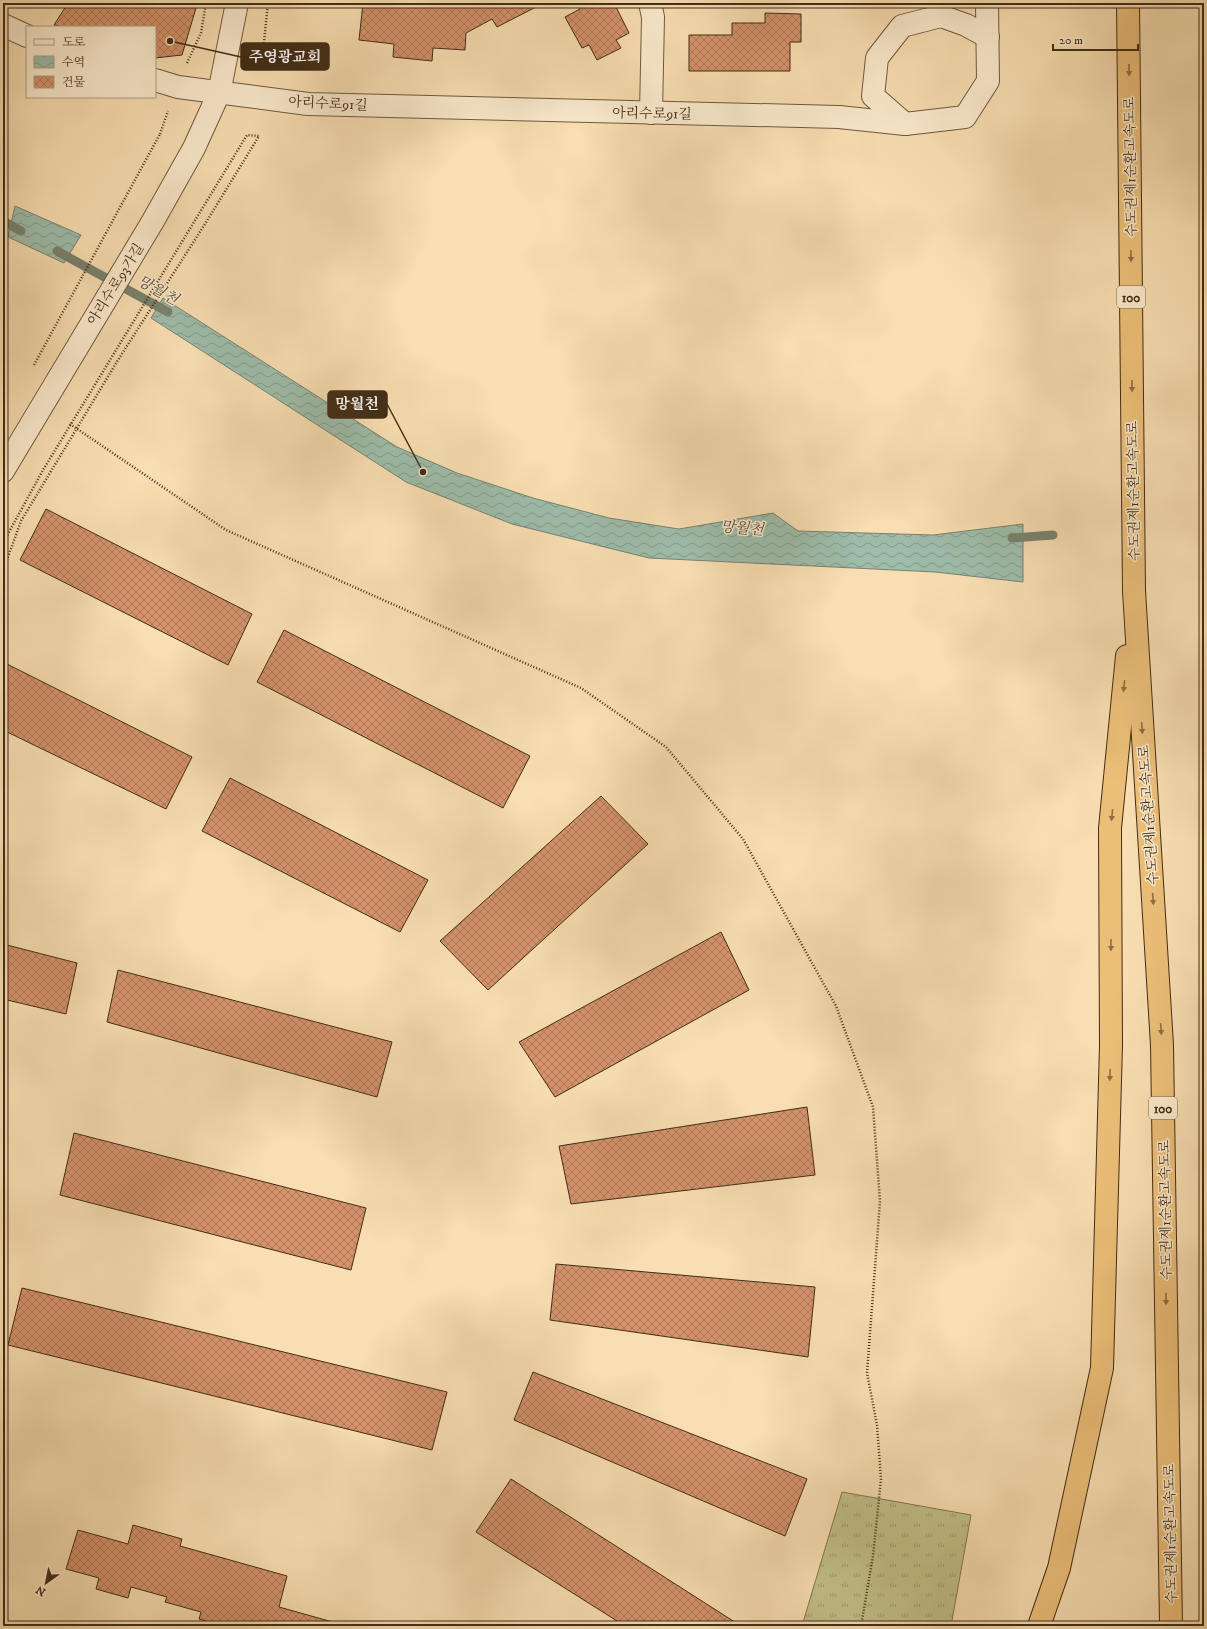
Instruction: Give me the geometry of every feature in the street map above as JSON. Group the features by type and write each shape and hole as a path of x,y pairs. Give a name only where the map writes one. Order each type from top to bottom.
{"highway":[{"name":"수도권제1순환고속도로","path":"1128,3 1134,591 1162,1045 1172,1626"},
{"path":"1039,1626 1059,1568 1102,1368 1111,1045 1110,828 1134,591"}],"street":[{"name":"아리수로93가길","path":"3,471 153,221 194,148 218,93 237,3"},
{"path":"650,3 653,17 651,112"},
{"name":"아리수로91길","path":"218,93 308,104 839,117 905,124 965,117 988,82 988,3"},
{"path":"905,124 873,96 877,58 902,26 942,16 966,24 988,37"},
{"path":"3,25 26,36"},
{"path":"156,80 178,87 218,93"}],"path":[{"path":"185,68 200,33 206,3"},
{"path":"263,52 268,3"},
{"path":"158,140 169,108"},
{"path":"33,367 160,134"},
{"path":"3,543 70,424 247,135 259,136 118,360 21,521 3,571"},
{"path":"70,424 226,530 581,688 666,747 743,839 836,1006 873,1107 880,1201 867,1373 877,1425 881,1479 873,1556 860,1626"}],"green space":[{"path":"842,1492 971,1515 951,1626 802,1626"}],"water":[{"path":"15,206 81,235 64,263 8,237"},
{"path":"163,298 397,447 457,473 533,498 609,518 679,529 773,513 798,531 933,535 1023,524 1023,582 935,572 649,558 512,524 406,482 151,318"}],"building":[{"path":"68,3 185,3 196,8 182,55 156,58 156,26 54,25"},
{"path":"363,3 534,3 536,7 497,27 492,19 466,33 465,50 433,48 432,61 393,57 394,44 359,40"},
{"path":"577,3 614,3 629,33 616,40 621,48 597,60 589,45 582,48 565,17 580,9"},
{"path":"765,13 801,14 801,42 790,42 790,71 689,71 689,35 732,35 732,23 765,23"},
{"path":"46,509 252,614 228,665 20,560"},
{"path":"284,630 530,756 503,808 257,682"},
{"path":"3,662 192,757 166,809 3,730"},
{"path":"230,778 428,880 400,932 202,831"},
{"path":"601,796 648,844 488,990 440,941"},
{"path":"721,932 749,990 555,1097 519,1042"},
{"path":"3,944 77,963 66,1014 3,999"},
{"path":"118,970 392,1042 377,1097 107,1022"},
{"path":"807,1107 815,1175 571,1204 559,1146"},
{"path":"74,1133 366,1208 351,1270 60,1195"},
{"path":"556,1264 815,1287 808,1357 550,1320"},
{"path":"22,1288 447,1392 432,1450 8,1345"},
{"path":"533,1372 807,1479 785,1536 514,1420"},
{"path":"511,1479 741,1626 625,1626 476,1532"},
{"path":"133,1525 182,1539 180,1546 287,1576 279,1607 347,1626 222,1626 199,1619 201,1612 165,1602 167,1597 131,1587 128,1598 96,1589 99,1578 66,1569 78,1530 128,1544"}],"waterway":[{"name":"망월천","path":"3,221 21,231"},
{"name":"망월천","path":"57,251 168,312"},
{"name":"망월천","path":"1012,538 1053,535"}],"place":[{"name":"주영광교회","path":"170,41"},
{"name":"망월천","path":"423,472"}]}
